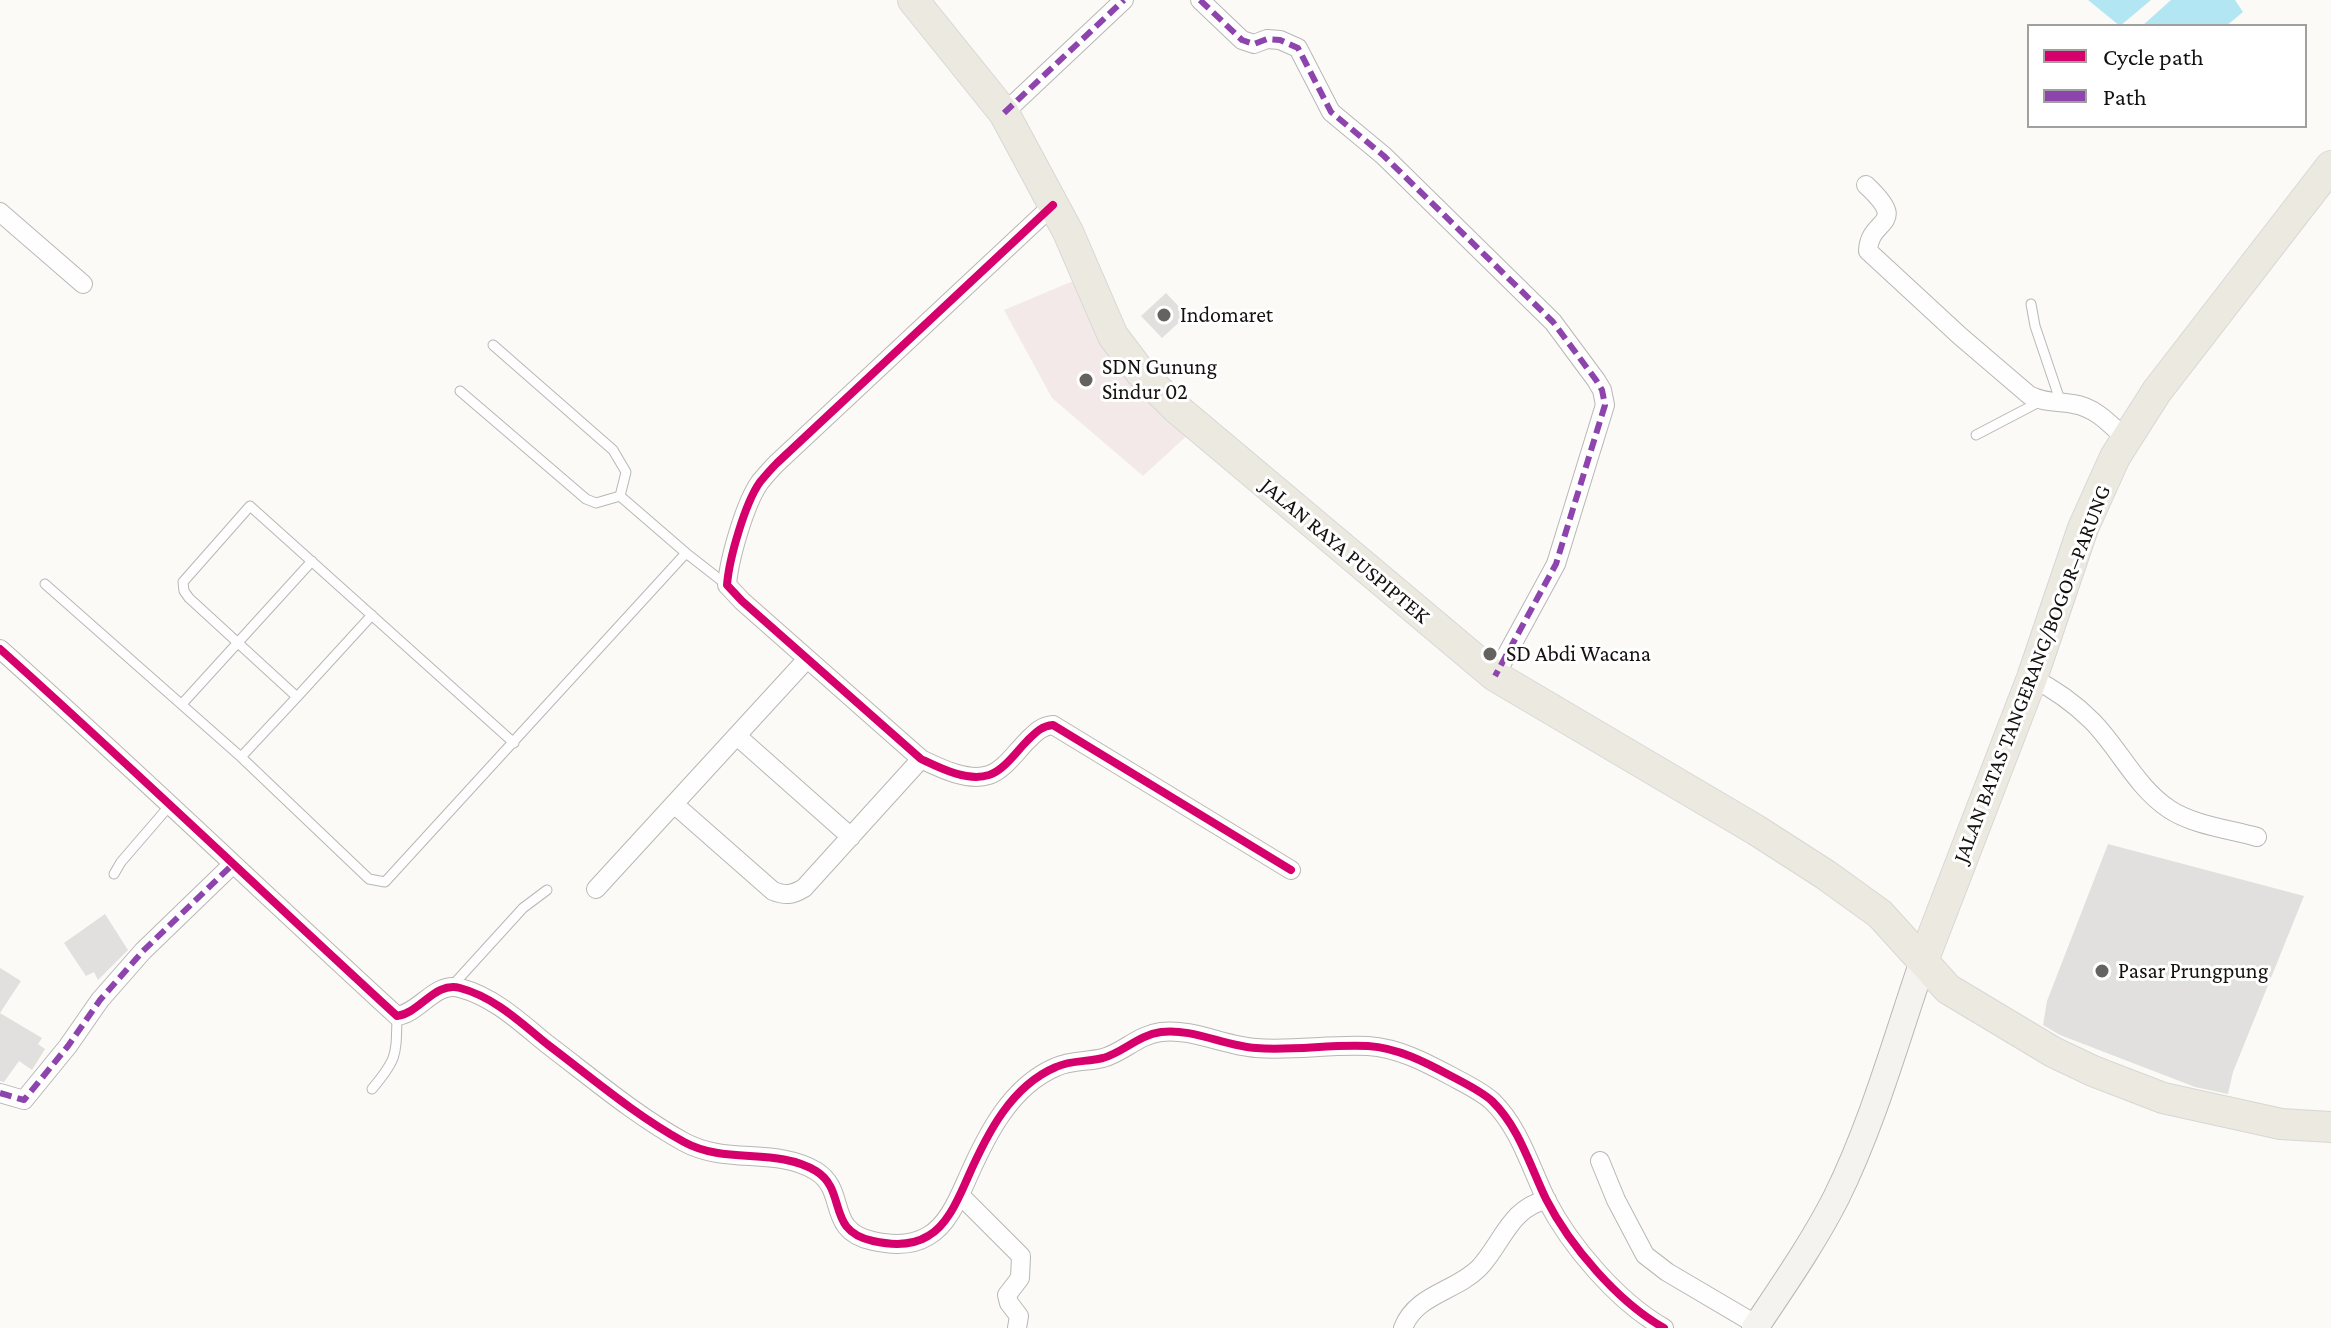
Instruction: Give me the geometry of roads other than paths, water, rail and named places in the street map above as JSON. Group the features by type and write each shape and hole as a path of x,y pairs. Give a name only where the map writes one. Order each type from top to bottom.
{"main road":[{"name":"JALAN RAYA PUSPIPTEK","path":"921,3 1004,113 1068,232 1113,336 1141,373 1176,408 1495,676 1756,830 1826,875 1880,914 1948,989 2053,1052 2163,1098 2281,1124 2331,1127"},
{"name":"JALAN BATAS TANGERANG/BOGOR–PARUNG","path":"1923,961 2032,678 2083,528 2126,439 2157,391 2331,166"},
{"path":"1756,1326 1816,1234 1838,1194 1867,1123 1923,961"}],"street":[{"path":"1004,113 1124,0"},
{"path":"1200,0 1242,40 1254,44 1267,39 1280,40 1298,48 1331,112 1384,156 1553,322 1602,390 1605,405 1556,564 1495,676"},
{"path":"1866,185 1883,203 1887,213 1884,223 1869,241 1868,251 2029,395 2041,401 2087,408 2099,414 2126,439"},
{"path":"1053,205 758,484 745,513 727,585 921,759 956,773 989,775 1003,766 1036,732 1044,726 1053,725 1291,870"},
{"path":"0,212 83,284"},
{"path":"0,649 397,1016 407,1014 452,986 488,998 643,1117 687,1144 705,1152 790,1160 818,1173 828,1182 834,1194 841,1220 850,1231 867,1240 892,1244 915,1242 942,1225 997,1121 1024,1088 1066,1062 1101,1059 1145,1036 1171,1031 1255,1048 1368,1046 1416,1059 1491,1100 1523,1146 1565,1232 1603,1277 1650,1320 1664,1328"},
{"path":"596,889 807,659"},
{"path":"2032,678 2057,690 2093,721 2153,796 2166,807 2180,816 2257,837"},
{"path":"737,736 851,837"},
{"path":"674,804 773,891 784,896 804,888 921,759"},
{"path":"0,1093 24,1100 100,1000 143,951 232,865"},
{"path":"1600,1161 1616,1200 1645,1255 1667,1272 1756,1326"},
{"path":"960,1195 1021,1256 1020,1278 1007,1295 1019,1316 1020,1325 1017,1328"},
{"path":"1403,1328 1412,1310 1420,1303 1469,1277 1527,1207 1547,1200"}],"lane":[{"path":"2031,304 2035,326 2061,403"},
{"path":"493,345 613,450 626,472 620,496"},
{"path":"460,391 586,499 596,503 620,496"},
{"path":"1976,435 2041,401"},
{"path":"620,496 727,585"},
{"path":"297,697 184,591 183,582 250,506 514,743"},
{"path":"45,584 241,757 369,879 385,882 686,553"},
{"path":"182,704 312,561"},
{"path":"241,757 372,615"},
{"path":"114,874 171,804"},
{"path":"452,986 523,908 547,890"},
{"path":"372,1089 394,1059 397,1016"}],"water":[{"path":"2088,0 2151,0 2122,24 2118,24"},
{"path":"2171,0 2235,0 2243,12 2228,24 2144,24"}],"place":[{"name":"Indomaret","path":"1164,315"},
{"name":"SDN Gunung Sindur 02","path":"1086,380"},
{"name":"SD Abdi Wacana","path":"1490,654"},
{"name":"Pasar Prungpung","path":"2102,971"}]}
